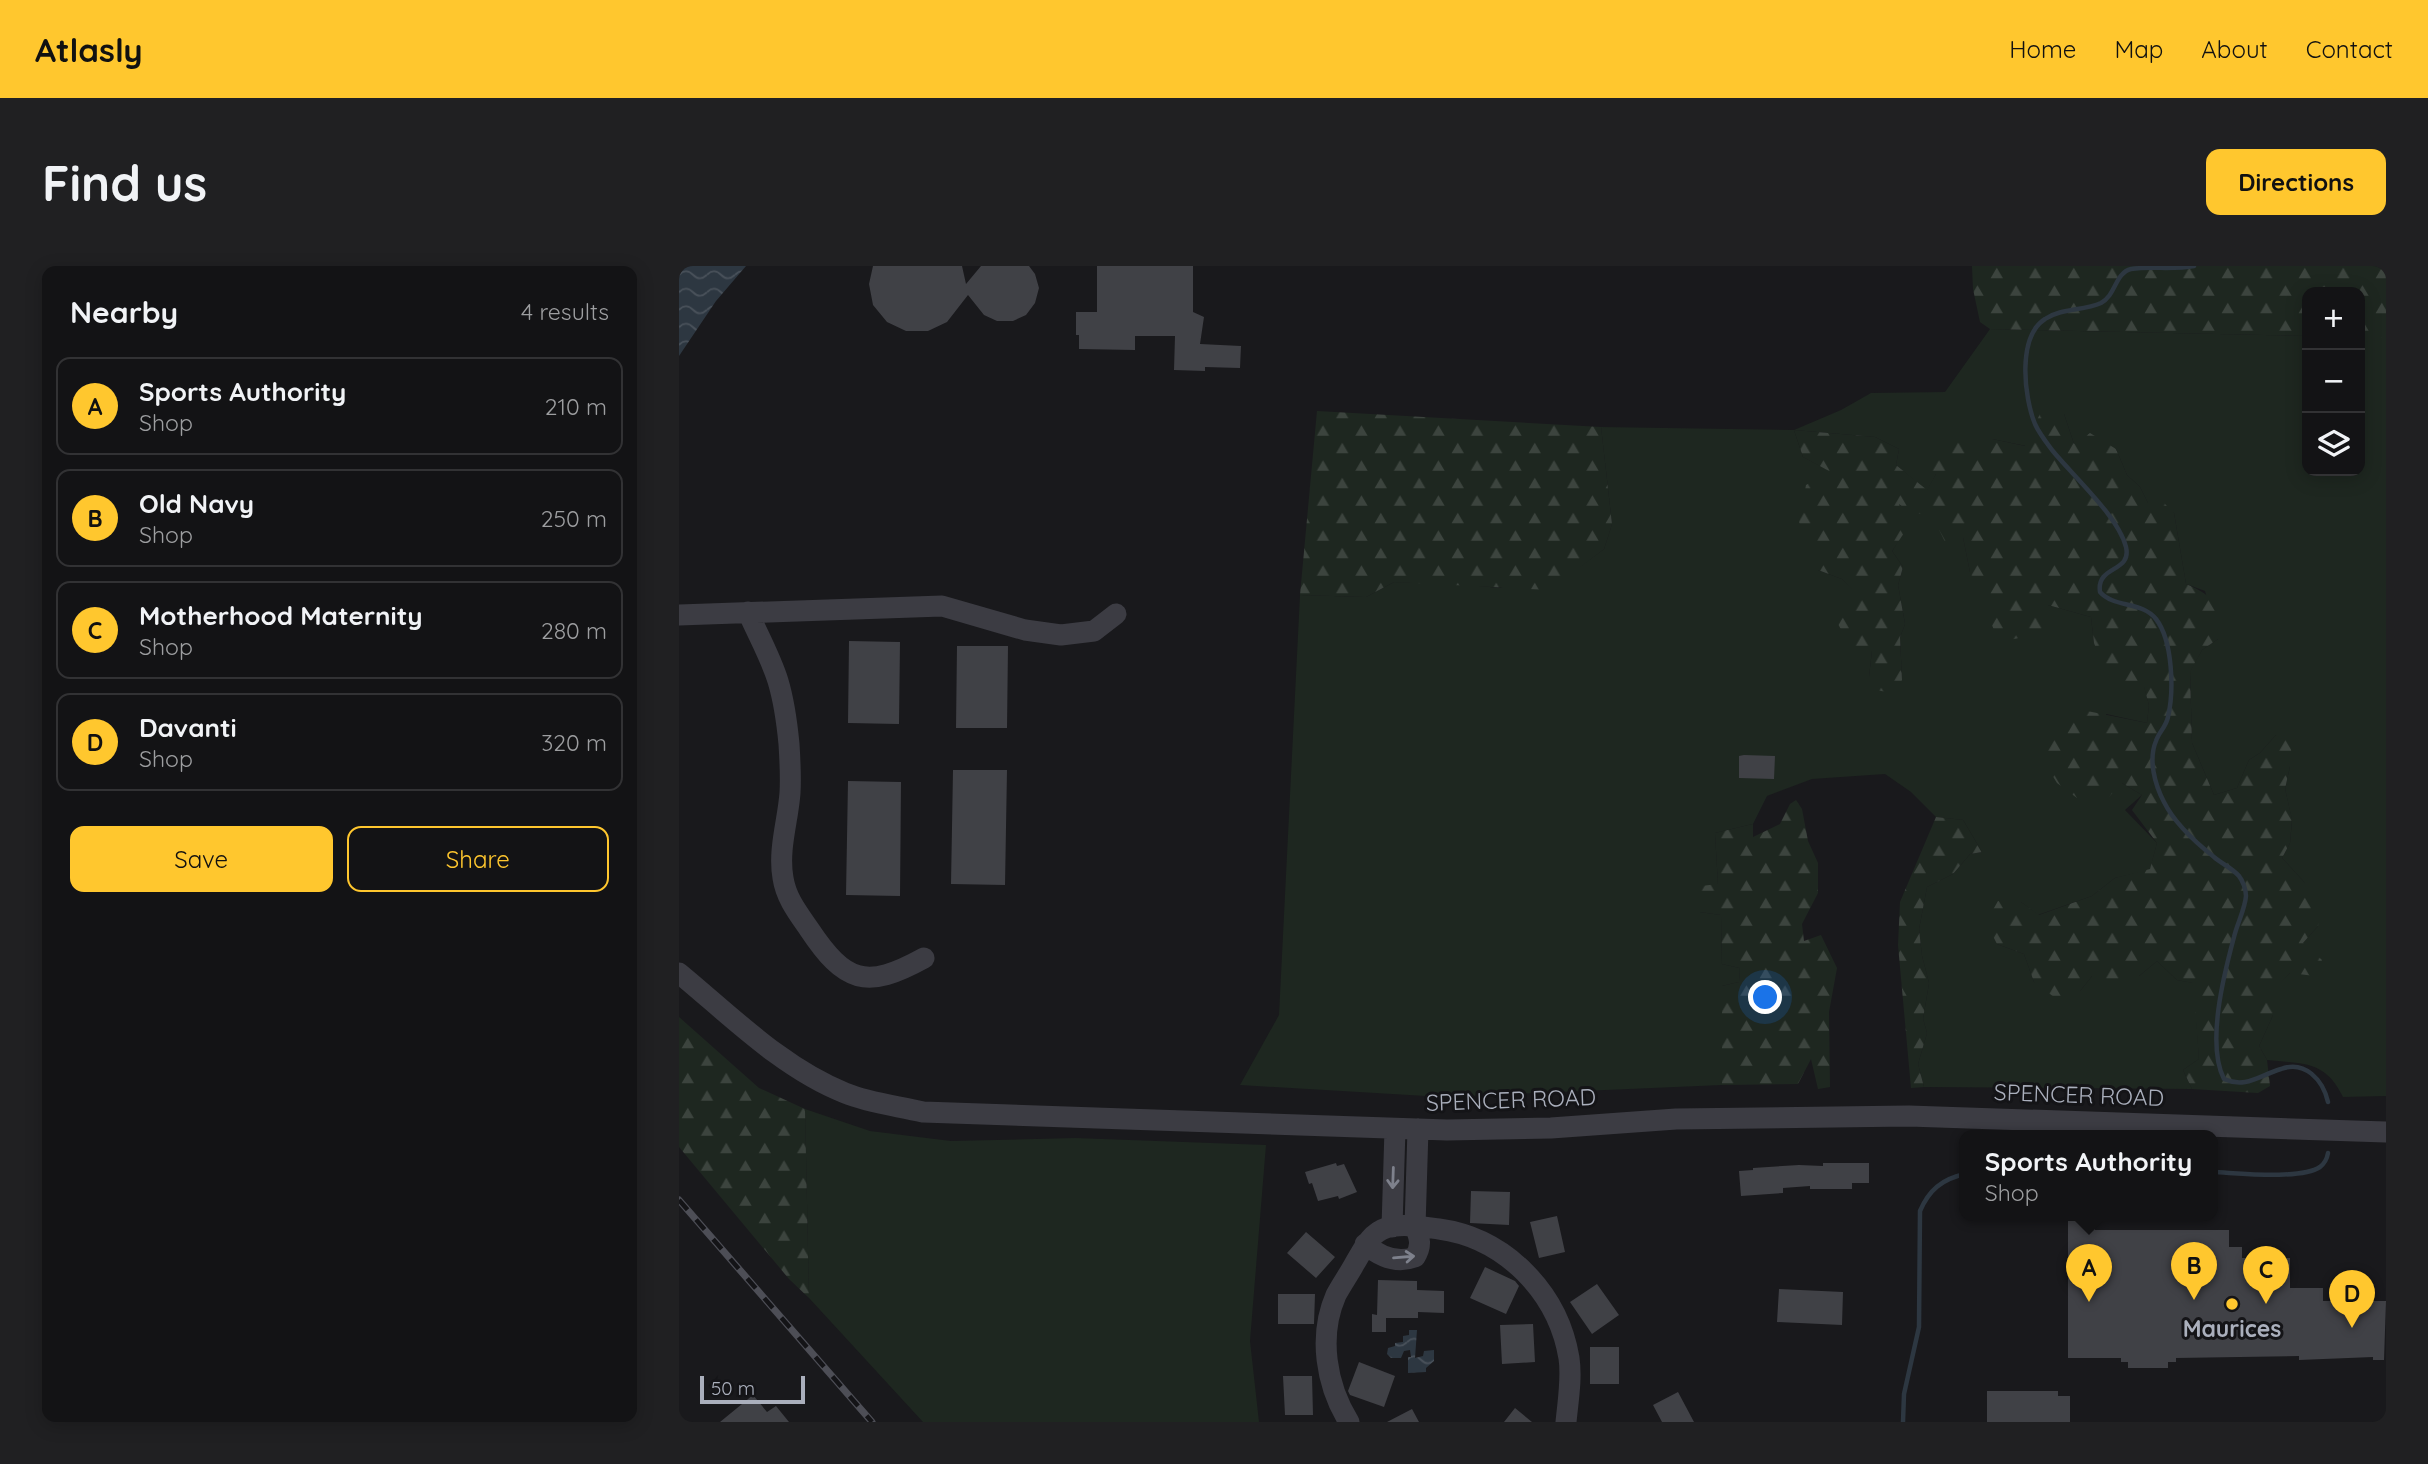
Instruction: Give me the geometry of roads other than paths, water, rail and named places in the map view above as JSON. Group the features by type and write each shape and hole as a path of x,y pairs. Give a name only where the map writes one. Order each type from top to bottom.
{"street":[{"path":"679,614 942,606 1025,630 1061,635 1094,631 1116,614"},
{"path":"748,612 778,680 786,719 790,794 782,834 782,876 787,896 819,944 846,972 867,978 900,971 924,958"},
{"name":"SPENCER ROAD","path":"679,973 778,1054 813,1077 846,1094 923,1111 1395,1129 1551,1128 1676,1119 1776,1116 1909,1116 2386,1132"},
{"path":"1392,1227 1395,1129"},
{"path":"1365,1244 1377,1255 1407,1260 1415,1257 1420,1250 1420,1237 1415,1227 1418,1129"},
{"path":"1349,1422 1332,1385 1327,1358 1328,1324 1336,1296 1365,1244 1385,1228 1415,1227 1449,1231 1488,1246 1527,1273 1539,1287 1560,1325 1569,1359 1566,1422"}],"water":[{"path":"679,266 746,266 716,301 679,356"},
{"path":"1409,1330 1417,1330 1415,1358 1423,1356 1424,1351 1434,1350 1434,1361 1426,1368 1426,1372 1408,1373 1410,1350 1404,1351 1401,1358 1391,1358 1387,1354 1388,1348 1403,1342 1403,1336 1409,1335"}],"waterway":[{"path":"2194,266 2131,269 2122,275 2110,295 2101,303 2058,313 2045,319 2030,339 2027,353 2025,368 2028,399 2035,424 2041,434 2105,510 2126,547 2124,561 2103,577 2100,592 2113,600 2150,613 2162,628 2169,653 2171,680 2167,721 2157,738 2153,756 2155,780 2161,795 2180,825 2193,839 2236,873 2245,888 2245,901 2230,952 2219,1009 2217,1047 2224,1079 2246,1082 2281,1069 2298,1067 2312,1074 2322,1086 2328,1102"},
{"path":"2218,1172 2268,1175 2311,1171 2320,1167 2328,1153"},
{"path":"1903,1422 1904,1394 1919,1327 1920,1211 1937,1186 1959,1176"}],"railway":[{"path":"679,1200 872,1422"}],"place":[{"name":"Old Navy","path":"2194,1300"},
{"name":"Sports Authority","path":"2089,1302"},
{"name":"Maurices","path":"2232,1304"},
{"name":"Motherhood Maternity","path":"2266,1304"},
{"name":"Davanti","path":"2352,1328"}]}
